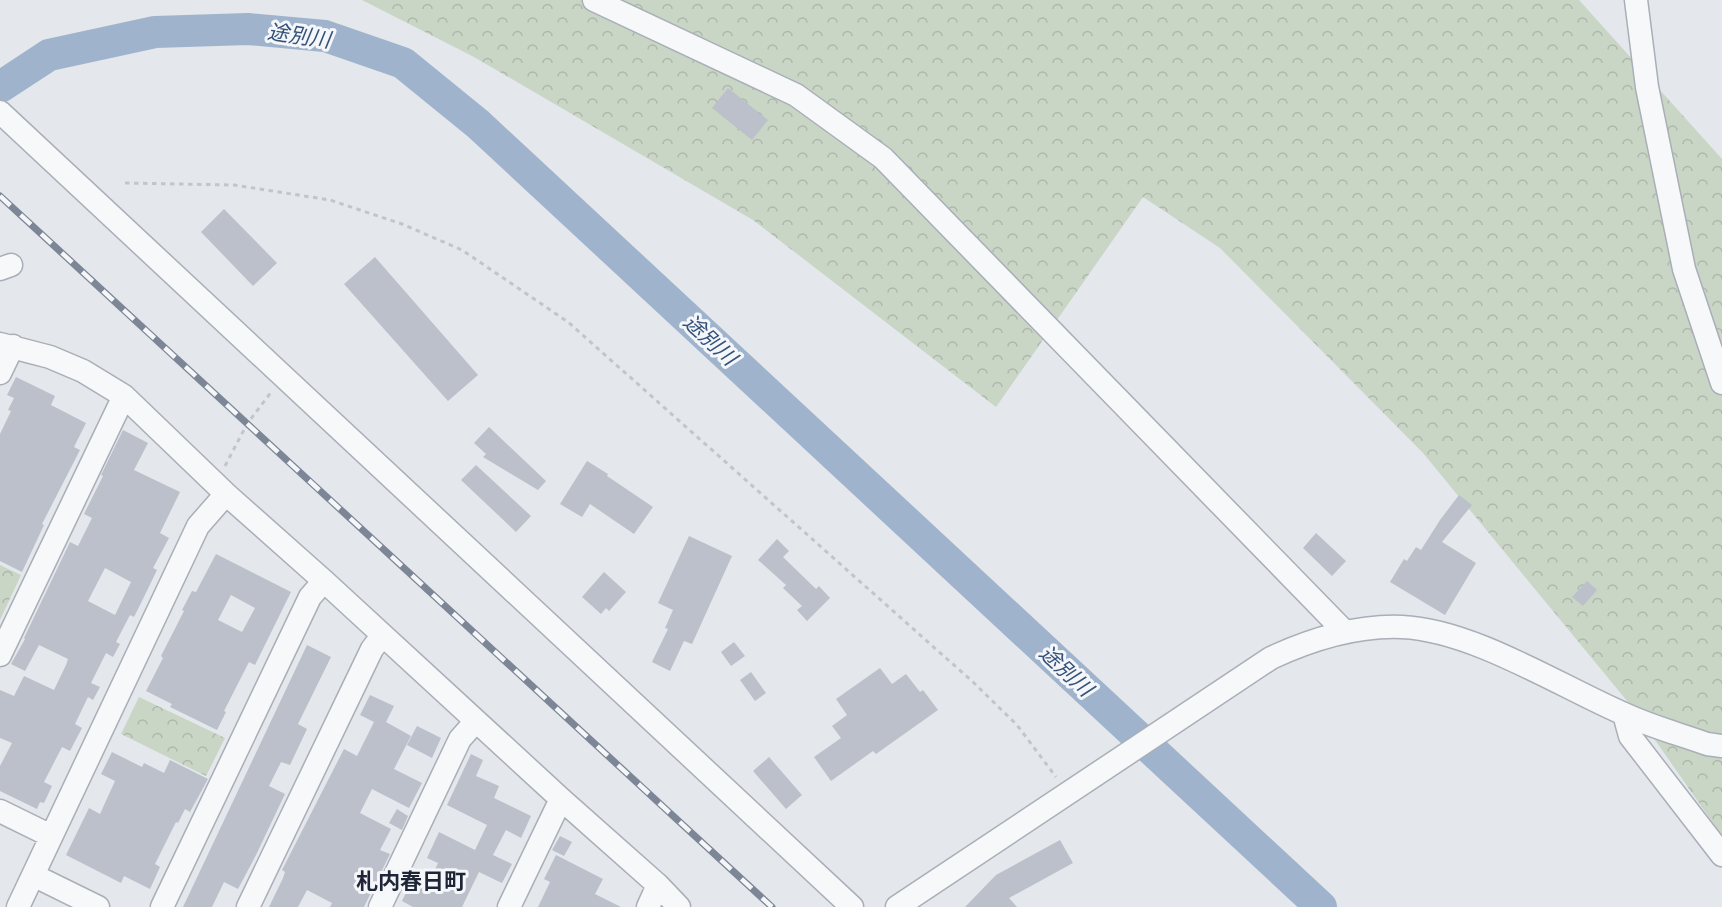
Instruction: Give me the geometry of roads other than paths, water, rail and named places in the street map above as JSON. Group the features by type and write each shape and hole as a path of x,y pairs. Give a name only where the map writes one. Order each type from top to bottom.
{"street":[{"path":"594,0 796,95 884,158 1345,632"},
{"path":"1636,0 1647,87 1684,269 1722,383"},
{"path":"0,112 852,907"},
{"path":"0,373 6,345 50,357 83,371 124,396 221,489 658,885 679,907"},
{"path":"0,655 124,396"},
{"path":"18,907 198,526 221,489"},
{"path":"162,907 309,597 324,581"},
{"path":"897,907 1270,658 1301,644 1345,632 1368,628 1403,627 1442,634 1489,650 1623,714 1707,744 1722,746"},
{"path":"248,907 372,649 382,636"},
{"path":"1623,714 1630,736 1722,855"},
{"path":"380,907 460,739 476,721"},
{"path":"509,907 561,799"},
{"path":"0,811 51,836"},
{"path":"40,879 98,907"},
{"path":"648,907 658,885"}],"waterway":[{"name":"途別川","path":"0,87 49,55 155,32 248,29 325,36 403,63 478,124 1321,907"}],"railway":[{"path":"0,196 772,907"}],"district":[{"name":"札内春日町","path":"411,881"}]}
